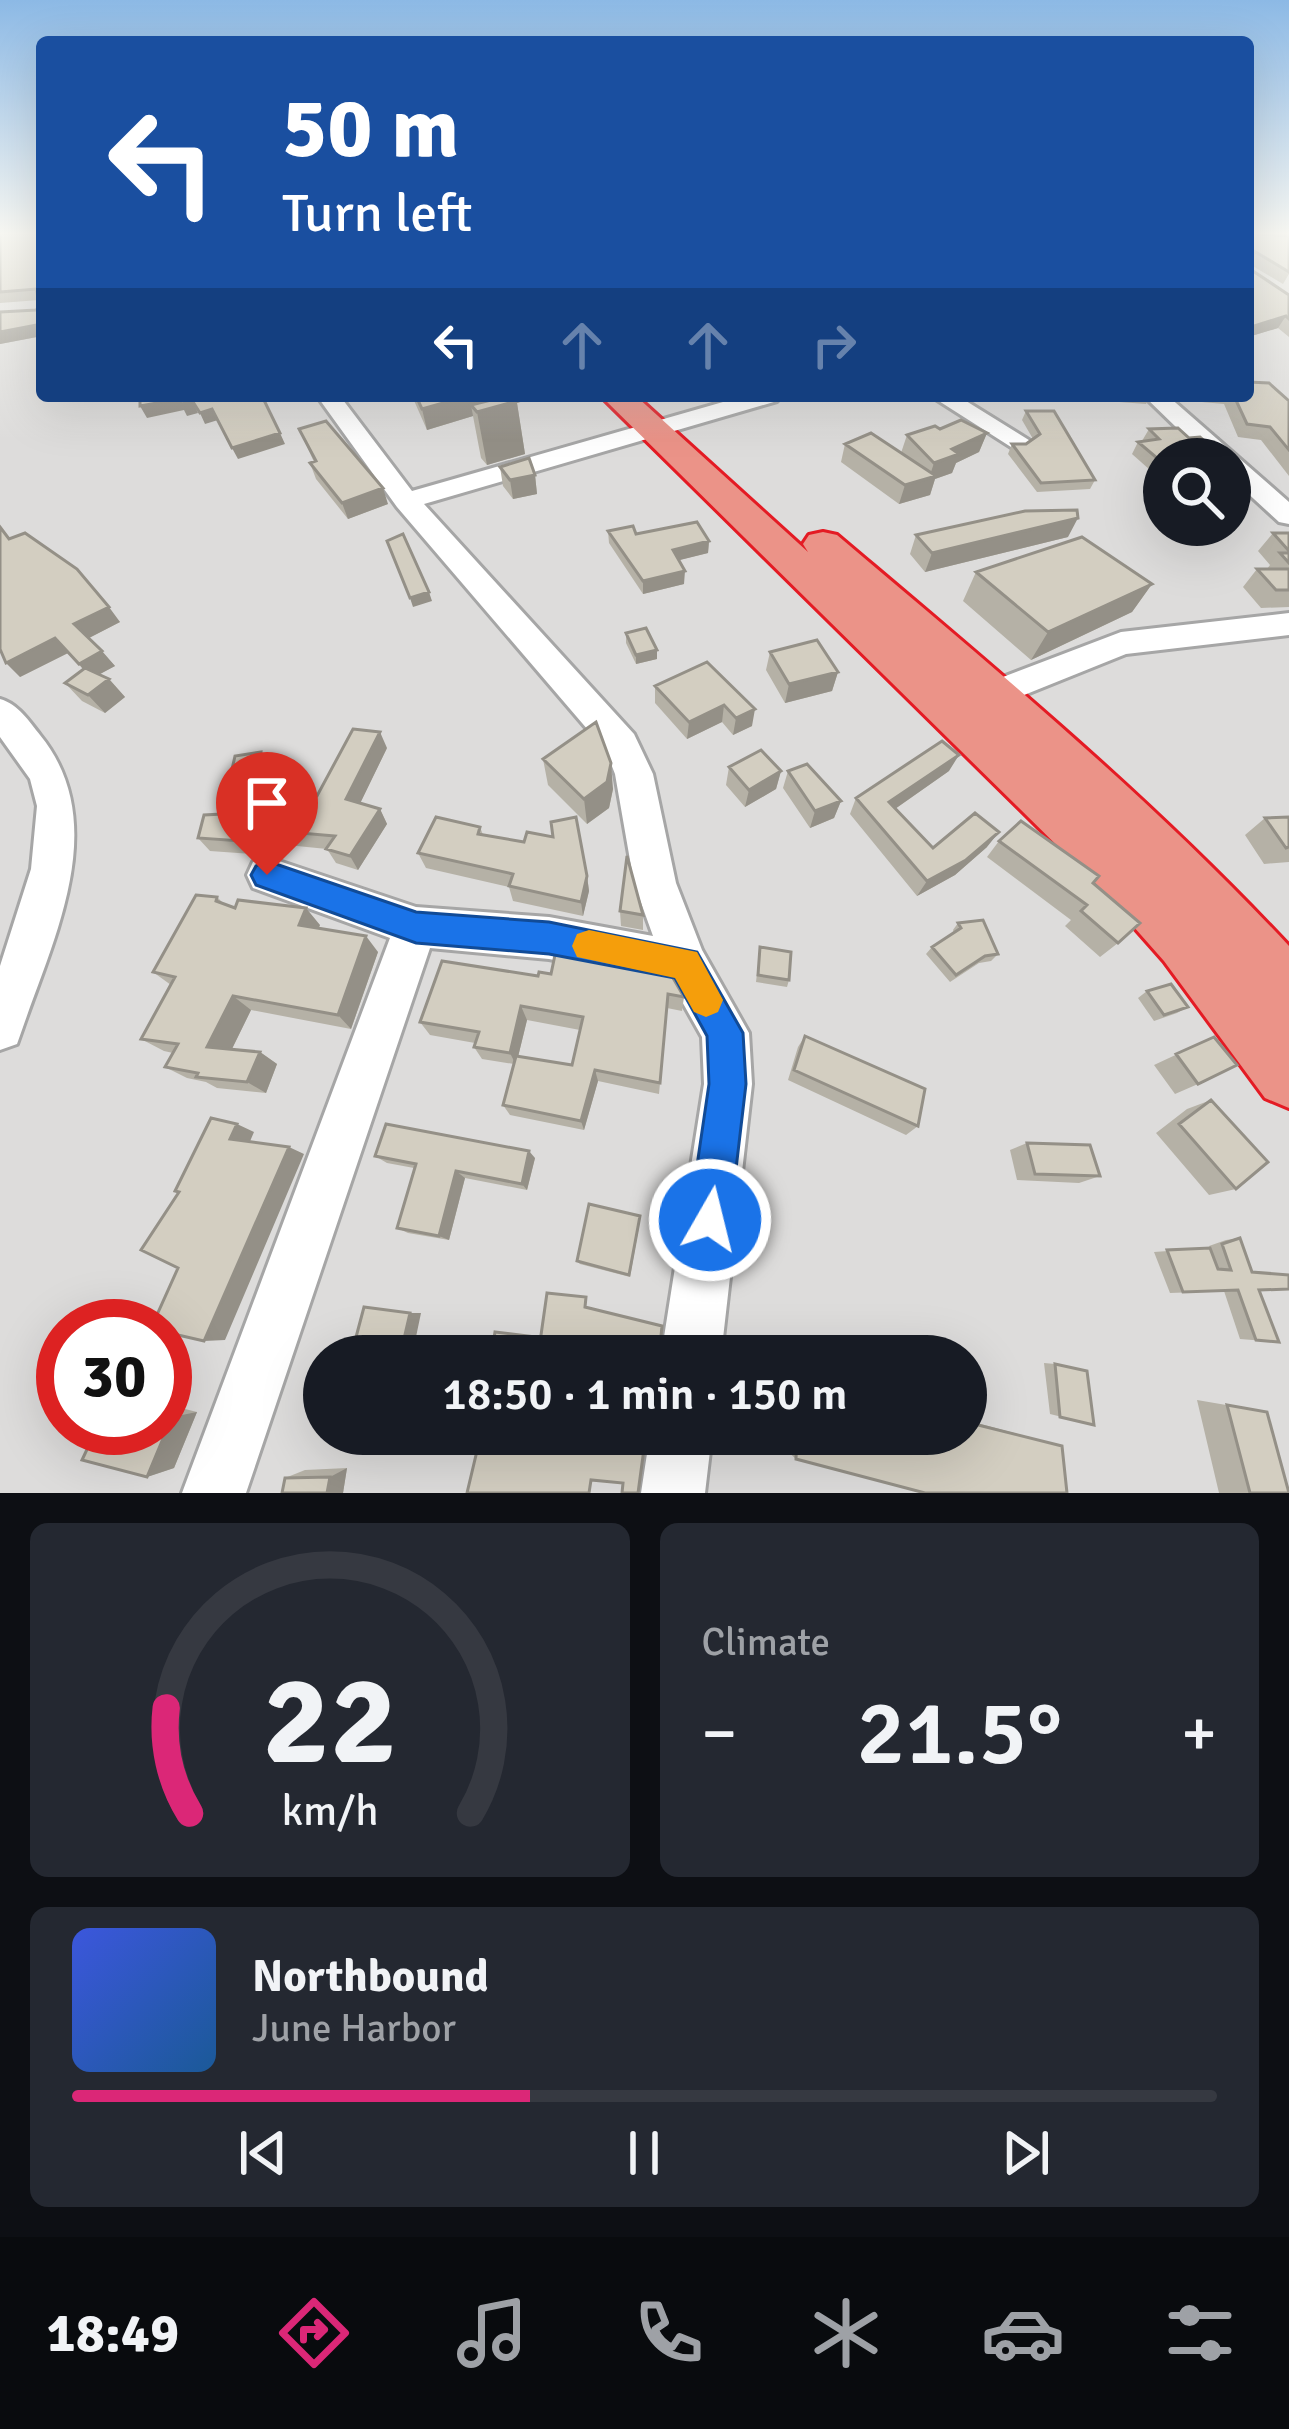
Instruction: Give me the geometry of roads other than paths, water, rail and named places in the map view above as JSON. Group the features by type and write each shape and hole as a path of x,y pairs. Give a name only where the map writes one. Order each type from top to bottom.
{"highway":[{"path":"631,402 665,416 994,694 1238,932 1289,993"},
{"path":"665,416 1115,865 1186,940 1289,1074"}],"street":[{"path":"332,402 406,501 621,744 634,774 655,883 685,963 725,1033 728,1084 694,1335"},
{"path":"406,501 665,416 738,402"},
{"path":"952,402 1020,442"},
{"path":"1162,402 1201,438"},
{"path":"1251,483 1289,516"},
{"path":"994,694 1121,643 1168,634 1289,624"},
{"path":"0,712 50,781 59,817 37,918 0,1027"},
{"path":"267,875 416,927 549,938 685,963"},
{"path":"214,1493 416,927"},
{"path":"673,1493 678,1455"}]}
